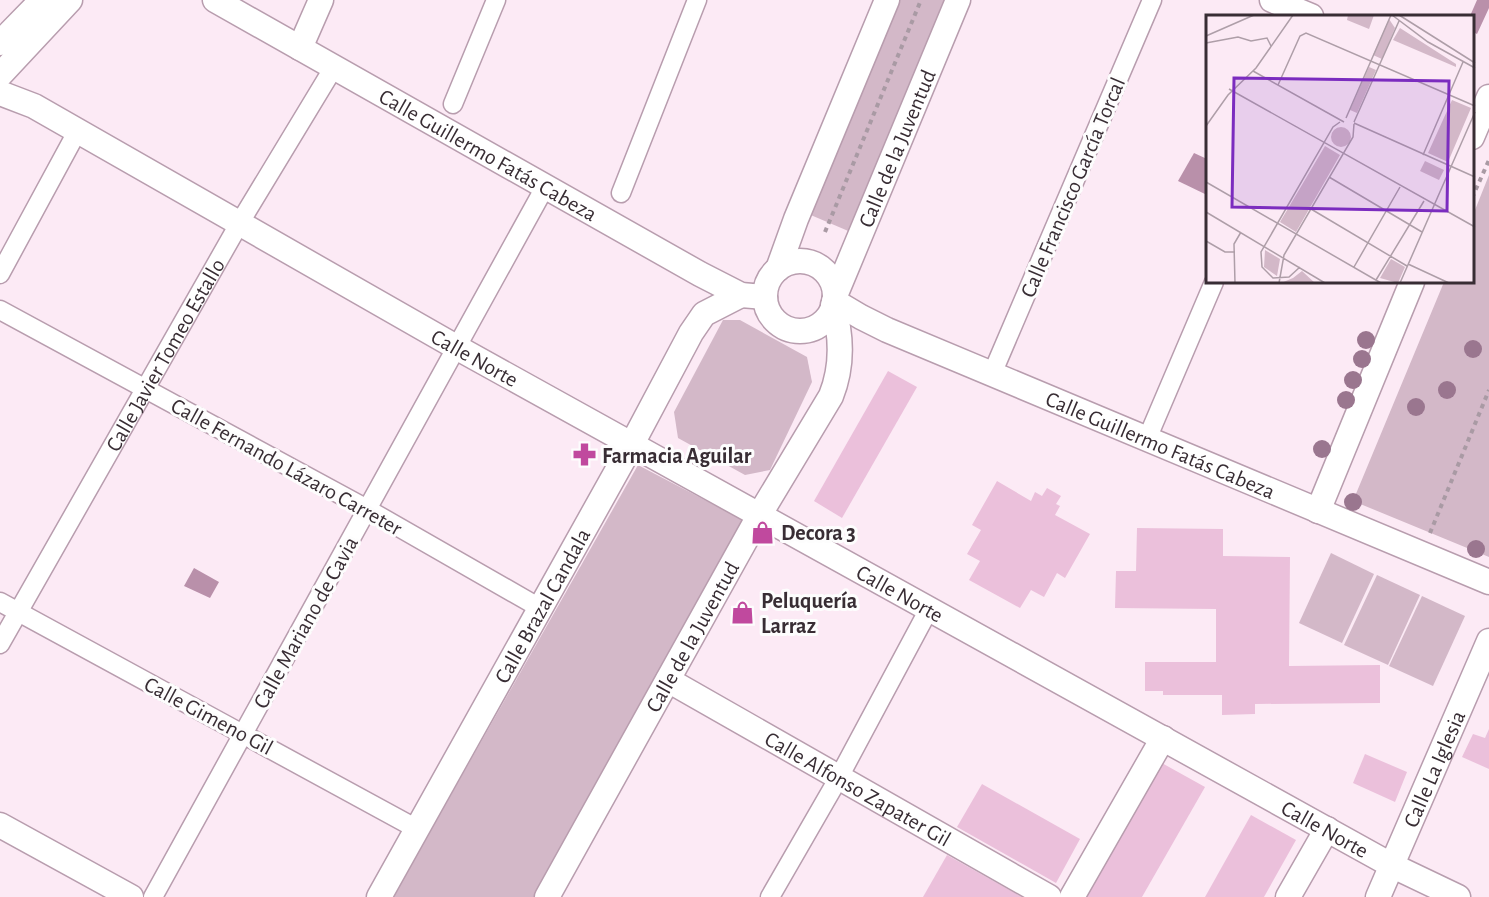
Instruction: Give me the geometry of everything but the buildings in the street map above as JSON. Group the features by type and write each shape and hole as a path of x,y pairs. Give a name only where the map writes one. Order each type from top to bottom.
{"street":[{"path":"4,60 42,0"},
{"path":"4,60 70,0"},
{"name":"Calle Guillermo Fatás Cabeza","path":"214,0 700,274 741,295 765,297"},
{"path":"300,48 321,0"},
{"path":"453,104 496,0"},
{"path":"621,193 697,0"},
{"path":"778,269 796,261 815,264 829,277 834,301 824,321 809,330 791,330 775,321 770,314 765,297 768,281 778,269 796,219 887,0"},
{"name":"Calle de la Juventud","path":"547,897 760,514 831,396 837,381 840,352 840,336 834,301 855,244 957,0"},
{"name":"Calle Francisco García Torcal","path":"992,374 1152,0"},
{"path":"1272,0 1309,15"},
{"name":"Calle Norte","path":"4,60 34,106"},
{"name":"Calle Javier Tomeo Estallo","path":"0,644 239,224 334,67"},
{"path":"1474,87 1489,95 1474,134"},
{"name":"Calle Norte","path":"0,93 34,106 78,130 456,347 1391,865 1458,897"},
{"path":"0,274 78,130"},
{"name":"Calle Mariano de Cavia","path":"153,897 545,187"},
{"path":"700,274 704,314"},
{"path":"1147,439 1213,284"},
{"path":"1318,511 1411,284"},
{"name":"Calle Brazal Candala","path":"379,897 632,444 691,333 704,314 741,295"},
{"name":"Calle Guillermo Fatás Cabeza","path":"834,301 887,330 1489,582"},
{"name":"Calle Fernando Lázaro Carreter","path":"0,310 367,509 540,608"},
{"name":"Calle Gimeno Gil","path":"0,602 417,829"},
{"path":"770,897 838,779 929,609"},
{"name":"Calle La Iglesia","path":"1378,897 1489,641"},
{"name":"Calle Alfonso Zapater Gil","path":"668,680 838,779 1049,897"},
{"path":"1072,897 1162,738"},
{"path":"0,825 131,897"},
{"path":"1288,897 1327,829"}],"path":[{"path":"825,232 921,0"},
{"path":"1474,196 1489,160"},
{"path":"796,219 855,244"},
{"path":"1428,538 1489,390"}],"shaded area":[{"path":"894,0 949,0 853,233 806,213"},
{"path":"1477,0 1489,0 1489,8 1477,34 1474,32 1474,15 1470,15"},
{"path":"1194,153 1206,159 1206,195 1178,181"},
{"path":"1489,175 1489,557 1353,501 1443,284 1474,284 1474,212"},
{"path":"723,320 740,320 807,357 812,382 770,470 745,475 678,438 674,412"},
{"path":"638,465 743,520 547,897 393,897"},
{"path":"1331,553 1374,574 1342,643 1299,623"},
{"path":"194,568 219,582 210,598 184,586"},
{"path":"1377,575 1420,595 1388,665 1344,645"},
{"path":"1422,596 1465,616 1433,686 1389,666"}],"place":[{"name":"Farmacia Aguilar","path":"584,455"},
{"name":"Decora 3","path":"763,532"},
{"name":"Peluquería Larraz","path":"743,613"}]}
